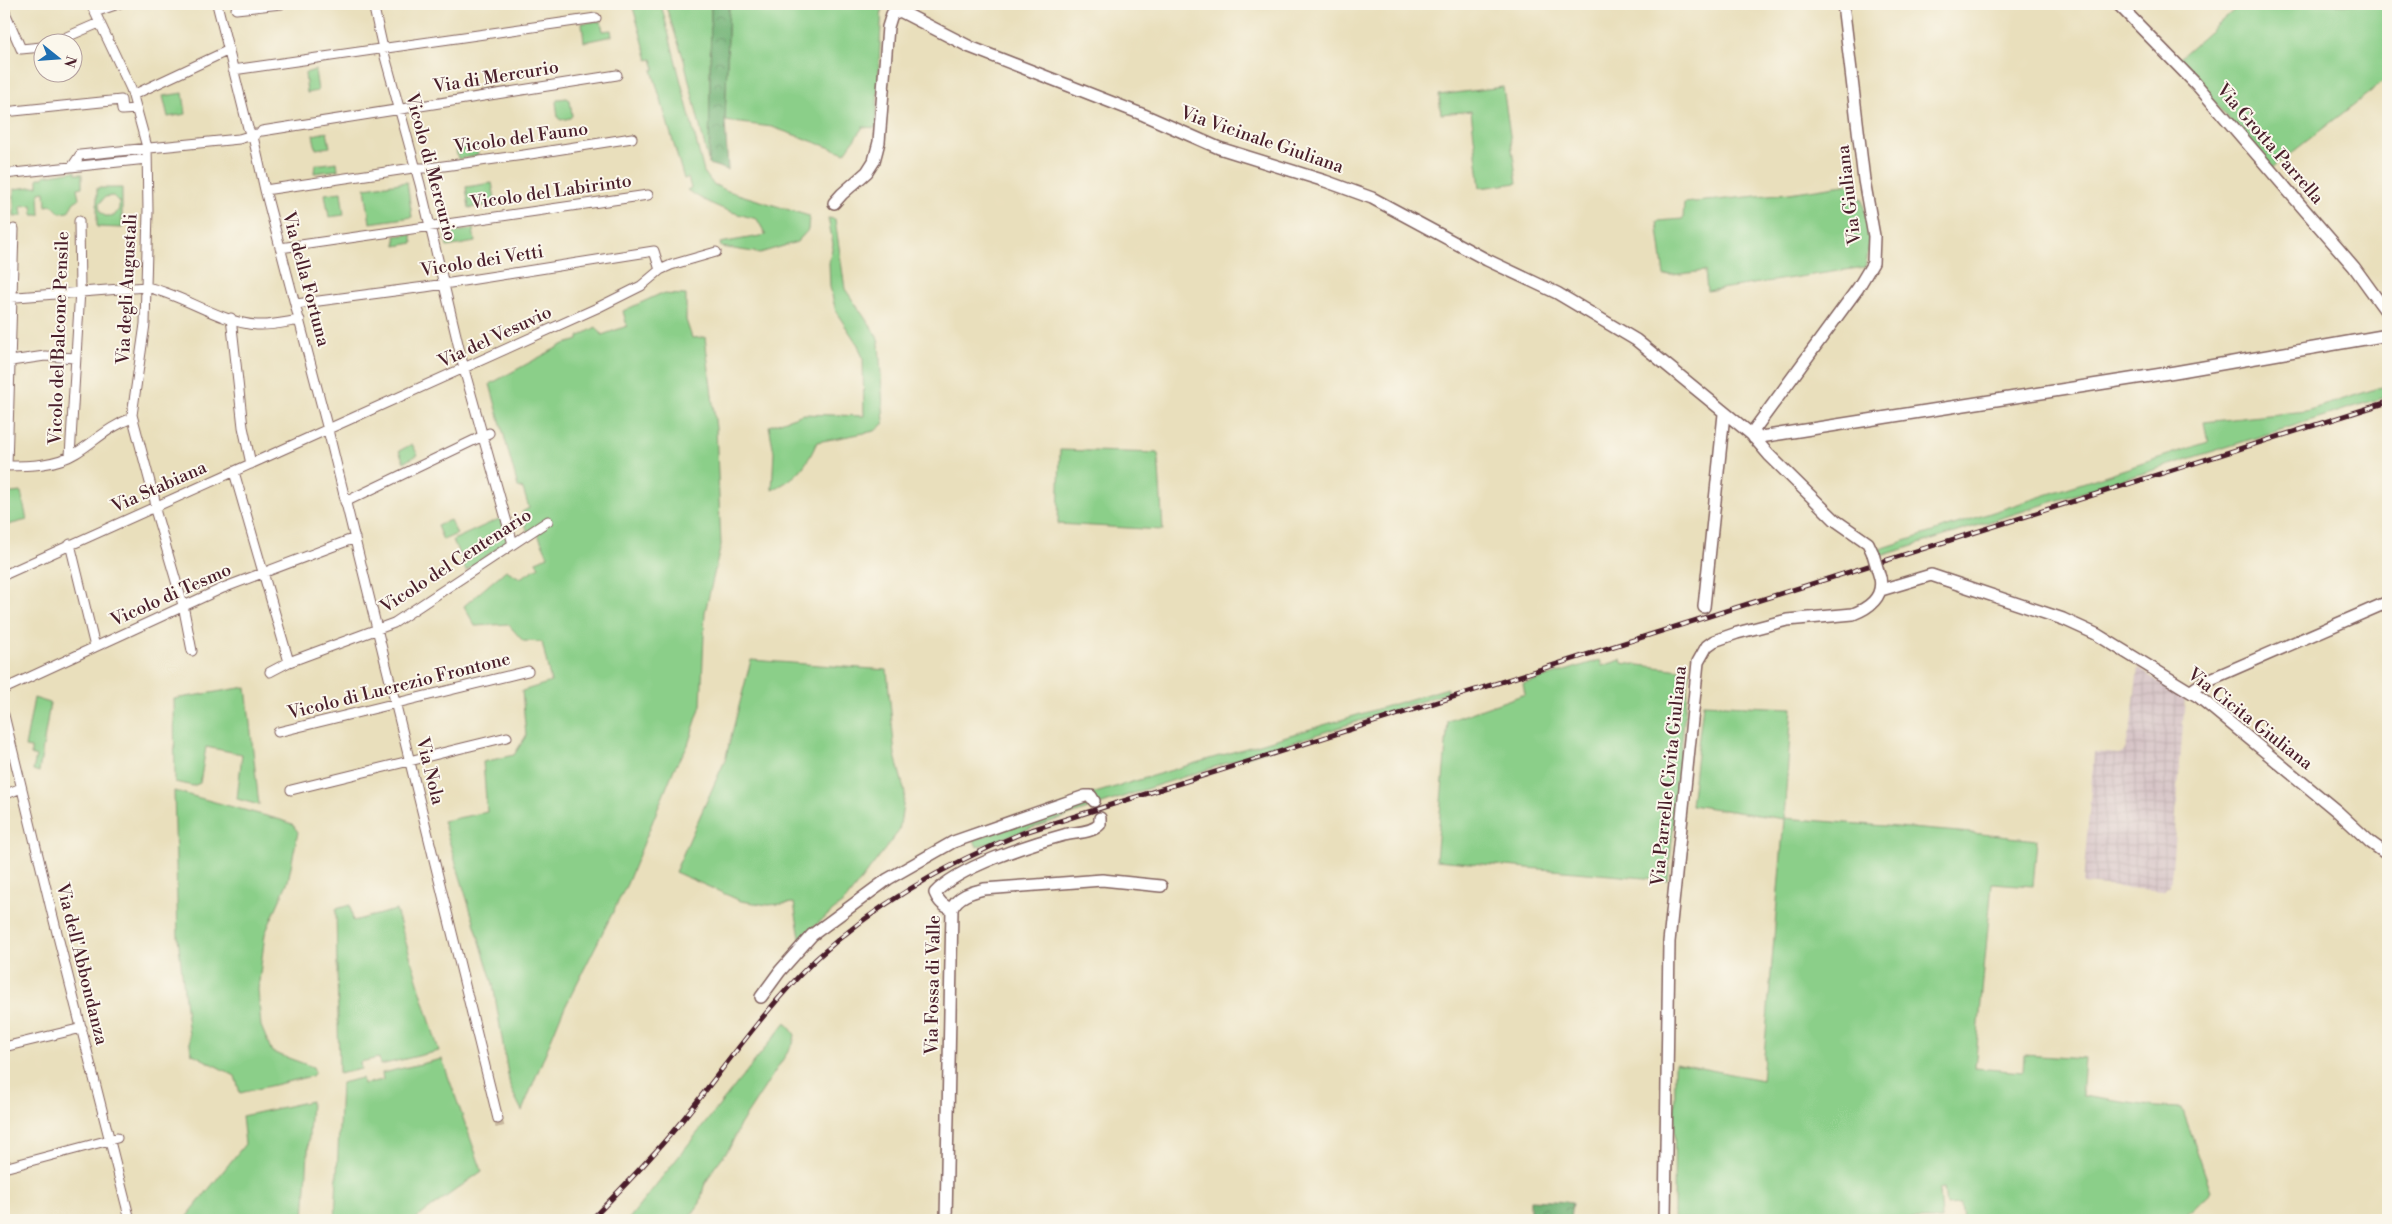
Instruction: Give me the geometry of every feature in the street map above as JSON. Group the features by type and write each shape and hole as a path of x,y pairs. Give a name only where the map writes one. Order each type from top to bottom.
{"street":[{"path":"93,8 118,4"},
{"name":"Via della Fortuna","path":"217,4 234,70 257,133 254,141 265,190 328,431"},
{"path":"221,16 238,6 281,4"},
{"name":"Vicolo di Mercurio","path":"373,4 383,50 416,168 464,368 487,434 513,544"},
{"name":"Via Giuliana","path":"1752,436 1858,288 1873,263 1874,236 1864,180 1843,4"},
{"name":"Via Grotta Parrella","path":"2118,4 2196,84 2354,267 2388,314"},
{"name":"Via degli Augustali","path":"93,8 125,72 134,95 147,147 146,287 142,351 132,418 156,506 156,514 183,605 192,651"},
{"path":"4,10 20,49 32,48"},
{"name":"Via Vicinale Giuliana","path":"834,203 867,172 874,161 879,142 888,27 892,14 900,11 970,48 1144,115 1219,148 1325,181 1393,208 1487,260 1532,280 1614,326 1636,340 1752,436"},
{"path":"234,70 596,18"},
{"path":"78,32 99,23"},
{"path":"134,95 229,50"},
{"name":"Via di Mercurio","path":"72,167 80,155 257,133 617,75"},
{"path":"4,112 121,100 122,110 137,109"},
{"name":"Vicolo del Fauno","path":"265,190 416,168 429,168 524,155 632,138"},
{"path":"4,174 147,159"},
{"name":"Vicolo del Labirinto","path":"280,248 648,194"},
{"name":"Vicolo del Balcone Pensile","path":"70,456 80,290 79,221"},
{"path":"14,229 9,298 6,466 44,464 70,456 98,435 132,418"},
{"name":"Vicolo dei Vetti","path":"296,304 654,252 660,270"},
{"name":"Via del Vesuvio","path":"328,431 597,308 641,286 660,270 716,252"},
{"path":"9,298 80,290 146,287 161,290 231,318 255,325 300,320"},
{"path":"231,318 241,415 251,464"},
{"path":"1752,436 2176,372 2388,335"},
{"path":"7,361 45,356 75,358"},
{"path":"1704,607 1724,414"},
{"name":"Via Stabiana","path":"4,575 71,548 156,506 328,431"},
{"name":"Via Nola","path":"328,431 397,703 498,1119"},
{"path":"345,502 487,434"},
{"path":"1752,436 1828,514 1868,543 1874,554 1880,584"},
{"path":"234,472 288,662"},
{"name":"Vicolo del Centenario","path":"270,672 288,662 394,623 548,521"},
{"name":"Vicolo di Tesmo","path":"4,689 183,605 355,538"},
{"path":"71,548 95,647"},
{"name":"Via Cicita Giuliana","path":"1880,584 1931,575 2084,628 2191,691 2338,812 2370,842 2388,855"},
{"name":"Via Parrelle Civita Giuliana","path":"1665,1220 1669,942 1698,662 1707,646 1714,641 1787,620 1853,614 1869,606 1880,584"},
{"path":"2191,691 2204,682 2388,602"},
{"name":"Vicolo di Lucrezio Frontone","path":"278,732 528,671"},
{"name":"Via dell'Abbondanza","path":"4,715 82,1028 114,1139 130,1220"},
{"path":"291,790 507,737"},
{"path":"4,795 21,788"},
{"path":"761,997 780,971 812,935 888,879 953,842 1085,796 1090,796 1094,801"},
{"path":"952,909 944,907 938,901 935,893 942,885 970,870 1008,854 1064,835 1096,828 1100,824 1100,818"},
{"name":"Via Fossa di Valle","path":"946,1220 952,909 954,903 966,894 984,888 1102,880 1161,886"},
{"path":"4,1047 82,1028"},
{"path":"4,1168 114,1139"}],"shaded area":[{"path":"2138,668 2173,693 2185,697 2172,869 2170,885 2163,891 2083,884 2094,752 2120,754 2125,750 2131,725"}],"green space":[{"path":"632,4 661,4 704,172 713,184 728,191 809,216 808,230 797,242 760,253 721,247 720,243 766,235 757,219 721,208 687,190 691,188 688,178 684,179 652,70 655,69 652,59 648,60"},
{"path":"665,4 711,4 709,164 684,60"},
{"path":"711,4 729,4 725,121 728,170 709,164"},
{"path":"729,4 882,4 876,128 863,127 845,153 772,127 725,121"},
{"path":"2241,4 2388,4 2388,78 2272,168 2177,60"},
{"path":"601,21 603,31 611,30 612,36 584,42 582,23"},
{"path":"315,70 318,91 307,93 305,73"},
{"path":"1503,87 1517,183 1480,188 1471,111 1441,114 1439,95"},
{"path":"183,93 186,114 168,117 163,96"},
{"path":"567,98 570,100 572,116 561,120 558,118 556,102 558,99"},
{"path":"327,132 330,147 316,149 313,135"},
{"path":"476,145 478,155 458,159 456,150"},
{"path":"337,162 338,170 314,173 315,165"},
{"path":"75,171 76,174 82,174 82,187 77,188 79,199 74,202 68,212 60,213 52,205 46,206 45,192 39,193 40,215 33,215 32,205 21,206 22,216 14,217 14,189 38,186 38,178 44,178 44,176"},
{"path":"407,182 412,217 370,223 365,188"},
{"path":"492,183 496,204 469,208 466,187"},
{"path":"1857,183 1859,199 1862,198 1866,215 1868,233 1865,267 1707,291 1705,271 1664,276 1657,221 1683,219 1684,203 1789,193"},
{"path":"97,188 122,188 122,228 97,227","holes":["113,196 119,202 119,209 114,216 105,216 100,212 99,204 105,197"]},
{"path":"341,192 344,215 329,217 325,194"},
{"path":"828,218 835,219 845,289 876,334 879,343 884,423 875,431 817,442 800,471 788,481 772,490 774,452 769,426 803,414 864,416 863,358 858,345 836,312 830,287 829,262 833,244"},
{"path":"473,229 475,242 447,247 445,234"},
{"path":"411,234 413,243 396,246 395,236"},
{"path":"660,294 686,295 686,320 692,338 705,337 716,428 721,545 705,612 701,705 688,745 674,769 627,884 561,1015 522,1111 510,1087 493,984 443,821 487,812 483,762 514,755 526,736 522,691 551,682 542,642 523,641 508,624 475,626 464,606 506,570 520,578 539,567 536,561 548,556 536,530 528,534 522,512 529,508 523,489 518,487 490,384 562,345 578,340 578,337 596,327 602,335 627,326 623,311"},
{"path":"2388,385 2388,396 1881,556 1880,549 2208,442 2204,422 2306,411"},
{"path":"412,444 418,455 404,462 399,451"},
{"path":"1060,450 1158,453 1163,530 1058,524"},
{"path":"21,492 27,520 4,526 4,494"},
{"path":"501,518 507,541 466,571 453,540"},
{"path":"450,520 457,534 443,540 437,526"},
{"path":"751,660 887,670 895,755 905,793 899,831 845,901 800,938 794,903 768,905 741,901 675,872 725,760"},
{"path":"1600,660 1602,666 1621,660 1622,663 1689,671 1668,880 1436,860 1448,721 1525,694 1523,684"},
{"path":"246,687 259,805 237,799 242,754 206,747 200,783 193,786 175,782 174,699"},
{"path":"1448,688 1447,693 1149,788 977,847 974,840 1095,793"},
{"path":"34,698 50,703 39,772 33,770 36,757 31,755 31,748 25,747"},
{"path":"1703,704 1792,708 1784,818 2037,840 2033,886 1992,883 1975,1068 2023,1072 2024,1055 2085,1059 2082,1096 2157,1107 2182,1108 2211,1191 2181,1220 1963,1220 1961,1204 1946,1205 1944,1189 1939,1190 1941,1220 1674,1219 1675,1063 1762,1080 1784,819 1691,805"},
{"path":"174,791 281,820 292,824 298,832 288,881 265,934 258,990 261,1026 272,1052 313,1067 315,1072 312,1076 240,1093 235,1076 191,1053 178,937"},
{"path":"350,905 353,921 396,910 439,1051 380,1065 379,1058 360,1062 361,1069 339,1074 336,909"},
{"path":"786,1022 795,1035 793,1044 740,1125 730,1147 714,1168 704,1186 700,1203 688,1220 628,1220"},
{"path":"442,1059 482,1171 414,1220 335,1220 341,1083 362,1078 363,1084 383,1080 382,1073"},
{"path":"311,1101 304,1220 184,1220 245,1144 242,1116"},
{"path":"1530,1200 1572,1202 1570,1220 1530,1220"}],"tunnel":[{"path":"498,1119 500,1127"}],"railway":[{"path":"591,1220 668,1137 767,1012 816,959 864,920 914,886 996,844 1025,832 2388,402"}]}
